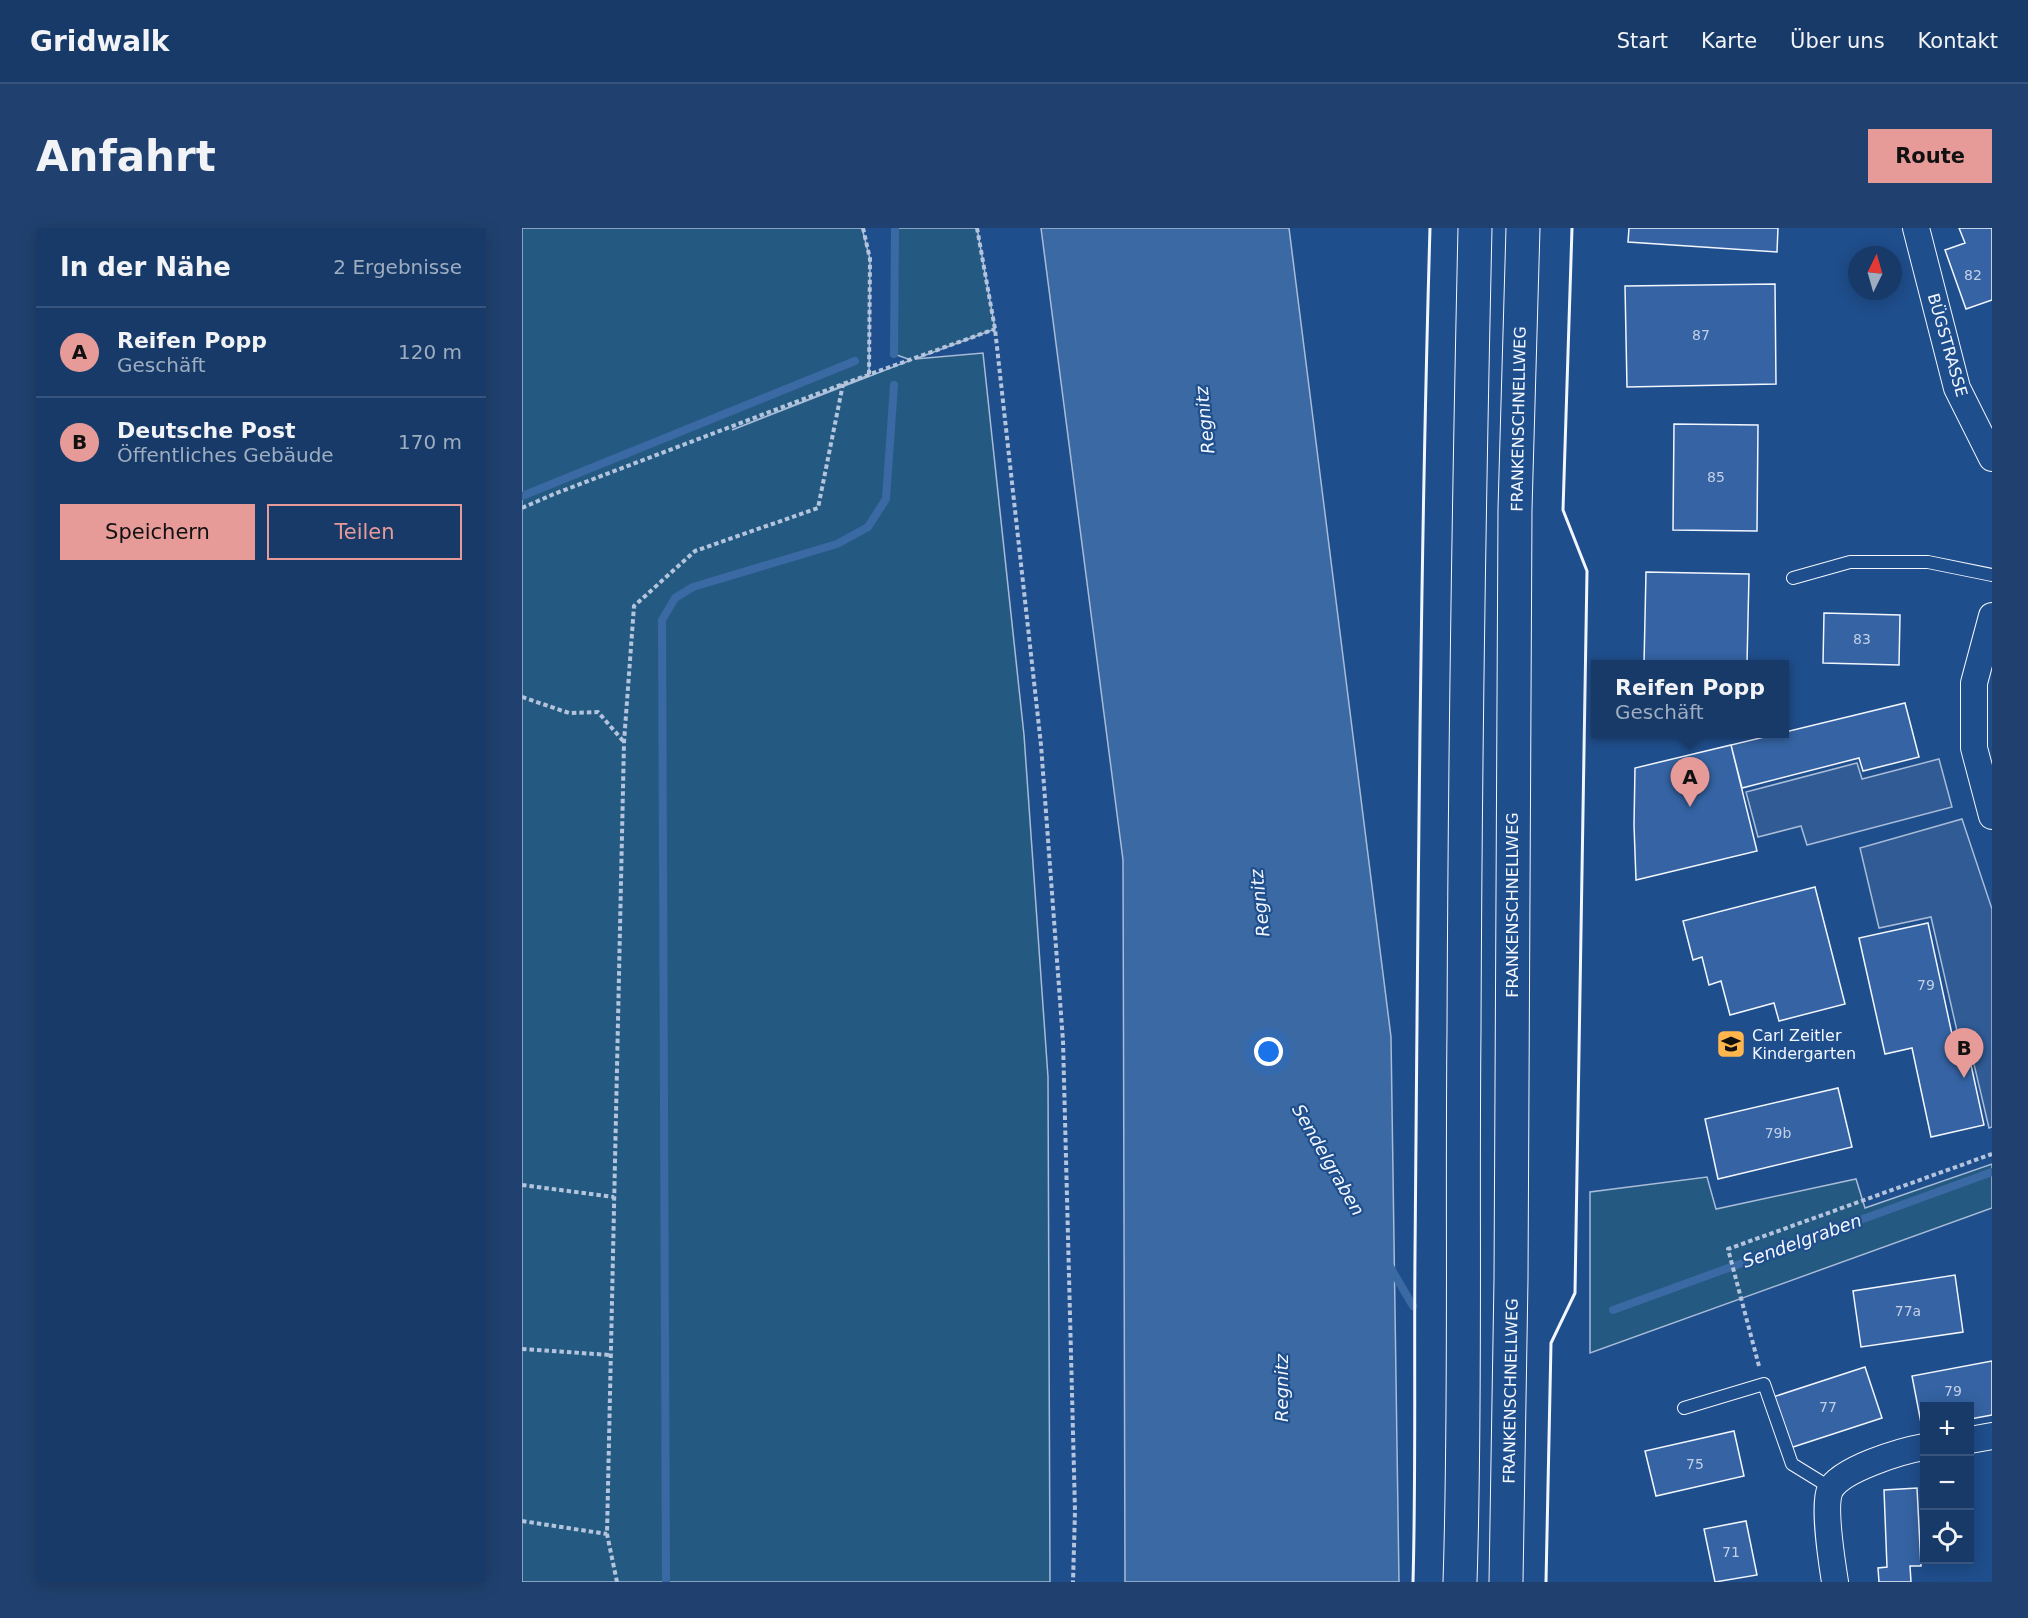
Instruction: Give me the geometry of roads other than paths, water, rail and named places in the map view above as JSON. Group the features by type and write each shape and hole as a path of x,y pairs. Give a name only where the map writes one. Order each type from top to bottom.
{"highway":[{"path":"1460,1582 1465,1292 1464,1033 1469,560 1476,228"},
{"name":"FRANKENSCHNELLWEG","path":"1506,1582 1511,1279 1515,509 1523,228"}],"street":[{"name":"BÜGSTRASSE","path":"1916,228 1956,388 1992,458"},
{"path":"1992,616 1974,683 1974,748 1992,816"},
{"path":"1974,1439 1992,1436"},
{"path":"1835,1582 1828,1498 1831,1488 1853,1470 1920,1448"}],"lane":[{"path":"1793,578 1850,562 1928,562 1992,575"},
{"path":"1684,1408 1764,1384 1792,1464 1831,1488"}],"water":[{"name":"Regnitz","path":"1041,228 1289,228 1391,1037 1399,1582 1125,1582 1123,860"}],"waterway":[{"path":"894,354 895,228"},
{"path":"522,496 855,361"},
{"path":"666,1582 662,620 675,598 693,587 837,544 868,527 886,499 894,385"},
{"name":"Sendelgraben","path":"1613,1310 1992,1172"},
{"name":"Sendelgraben","path":"1389,1265 1413,1306"}],"place":[{"name":"Reifen Popp","path":"1690,807"},
{"name":"Carl Zeitler Kindergarten","path":"1731,1044"},
{"name":"Deutsche Post","path":"1964,1078"}]}
